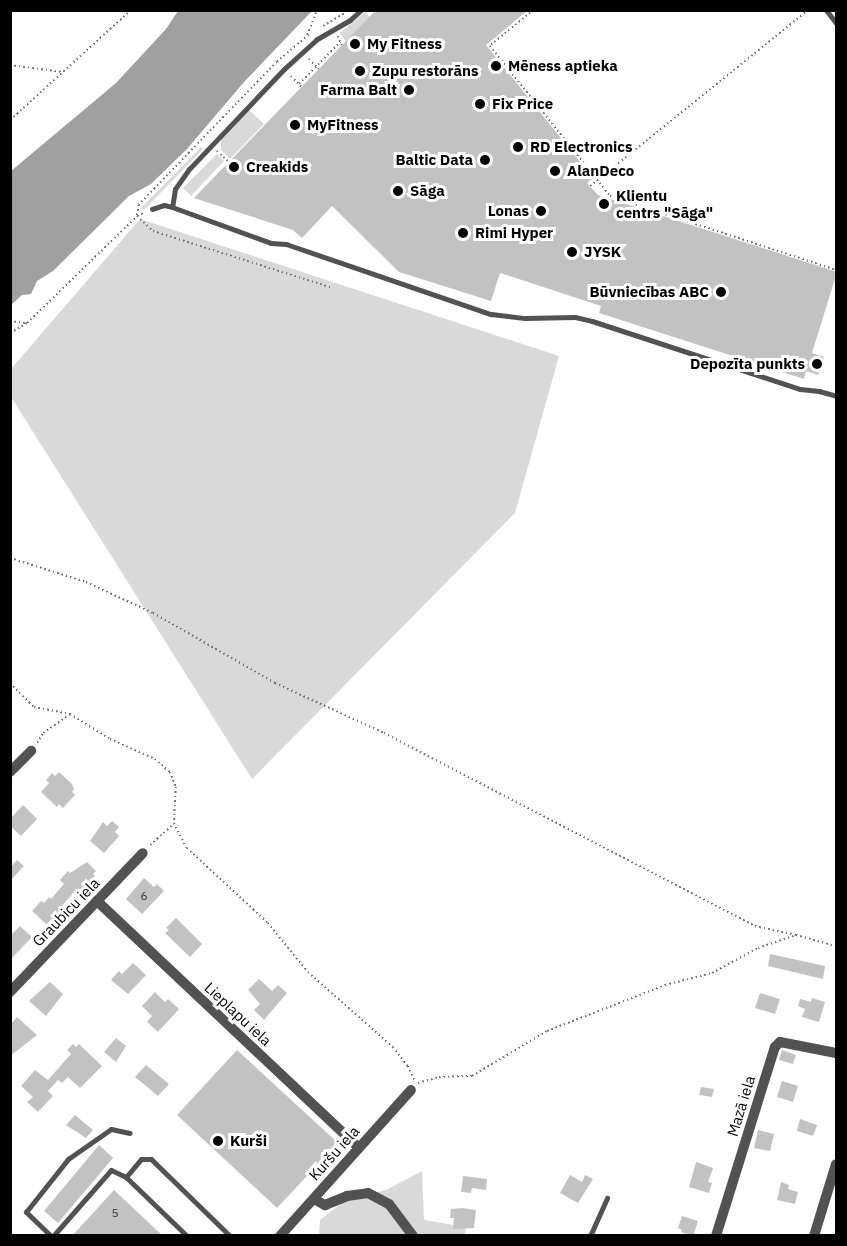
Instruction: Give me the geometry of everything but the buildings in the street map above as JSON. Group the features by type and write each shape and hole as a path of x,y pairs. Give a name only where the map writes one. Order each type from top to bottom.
{"street":[{"path":"10,772 31,751"},
{"name":"Graubicu iela","path":"10,992 143,853"},
{"name":"Lieplapu iela","path":"97,901 359,1148"},
{"name":"Mazā iela","path":"716,1236 775,1047 780,1042 837,1053"},
{"name":"Kuršu iela","path":"280,1236 411,1090"},
{"path":"814,1236 837,1164"},
{"path":"314,1198 326,1205 347,1196 368,1193 389,1204 413,1236"}],"lane":[{"path":"172,207 175,189 189,169 284,69 301,52 361,10"},
{"path":"826,10 837,23"},
{"path":"152,209 164,205 172,207 272,243 307,250 491,314 584,319 800,389 837,396"},
{"path":"130,1133 111,1129 68,1159 26,1212 52,1236 111,1170 126,1177 187,1236"},
{"path":"126,1177 141,1159 151,1159 230,1236"},
{"path":"590,1236 607,1198"}],"path":[{"path":"10,120 131,10"},
{"path":"307,36 317,10"},
{"path":"534,10 490,46 492,51 610,196 837,270"},
{"path":"590,186 808,10"},
{"path":"335,30 342,45"},
{"path":"299,84 340,42"},
{"path":"301,52 319,69"},
{"path":"10,65 63,72"},
{"path":"284,69 302,87"},
{"path":"219,152 229,162"},
{"path":"137,216 139,206"},
{"path":"10,333 27,323 137,216 152,209"},
{"path":"137,216 153,231 333,288"},
{"path":"10,321 27,323"},
{"path":"10,558 86,582 153,613 275,683 384,733 755,926 837,946"},
{"path":"10,683 34,707 70,714 110,739 155,759 170,772 176,787 174,823 187,848 268,923 308,972 393,1047 408,1066 416,1084 439,1077 472,1076 547,1031 665,985 712,973 758,948 796,935"},
{"path":"31,751 43,733 70,714"},
{"path":"143,853 174,823"}],"shaded area":[{"path":"178,11 312,11 244,82 187,149 151,184 129,196 53,271 37,281 31,294 22,295 11,305 11,171 116,83 166,29"},
{"path":"365,12 370,17 346,42 340,33"},
{"path":"249,110 264,124 230,159 221,150 221,139"},
{"path":"201,147 203,149 144,210 141,208"},
{"path":"217,154 224,161 191,196 183,188"},
{"path":"140,219 559,356 515,513 252,779 11,397 11,369"},
{"path":"422,1171 424,1220 466,1227 465,1235 319,1236 320,1220 342,1203 388,1189"}],"place":[{"name":"My Fitness","path":"355,44"},
{"name":"Mēness aptieka","path":"496,66"},
{"name":"Zupu restorāns","path":"360,71"},
{"name":"Farma Balt","path":"409,90"},
{"name":"Fix Price","path":"480,104"},
{"name":"MyFitness","path":"295,125"},
{"name":"RD Electronics","path":"518,147"},
{"name":"Baltic Data","path":"485,160"},
{"name":"Creakids","path":"234,167"},
{"name":"AlanDeco","path":"555,171"},
{"name":"Sāga","path":"398,191"},
{"name":"Klientu centrs \"Sāga\"","path":"604,204"},
{"name":"Lonas","path":"541,211"},
{"name":"Rimi Hyper","path":"463,233"},
{"name":"JYSK","path":"572,252"},
{"name":"Būvniecības ABC","path":"721,292"},
{"name":"Depozīta punkts","path":"817,364"},
{"name":"Kurši","path":"218,1141"}]}
